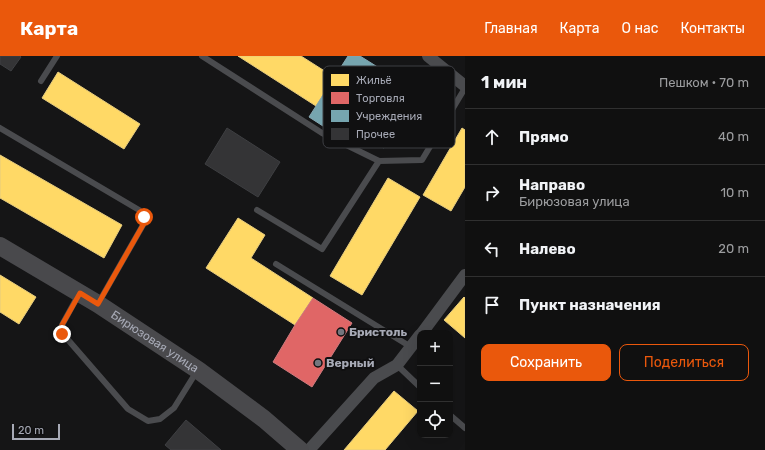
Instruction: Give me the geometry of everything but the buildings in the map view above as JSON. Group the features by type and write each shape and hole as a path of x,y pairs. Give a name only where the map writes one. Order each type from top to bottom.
{"main road":[{"name":"Бирюзовая улица","path":"0,246 98,304 198,370 264,419 300,450"}],"street":[{"path":"428,56 440,66"},
{"path":"455,79 465,87"},
{"path":"424,330 464,280"},
{"path":"309,450 374,378 397,365 417,340"}],"lane":[{"path":"41,81 57,56"},
{"path":"202,56 323,133"},
{"path":"455,104 465,87"},
{"path":"0,128 139,210 144,217 143,225 98,304"},
{"path":"353,148 379,161 422,160 429,148"},
{"path":"257,210 322,249 379,161"},
{"path":"276,264 411,347"},
{"path":"80,293 62,325 62,334 128,409 148,421 160,419 174,408 198,370"},
{"path":"397,365 417,384"},
{"path":"453,418 465,428"}],"place":[{"name":"Бристоль","path":"341,332"},
{"name":"Верный","path":"318,363"}],"route":[{"path":"62,334 62,325 80,293 98,304 143,225 144,217"}]}
